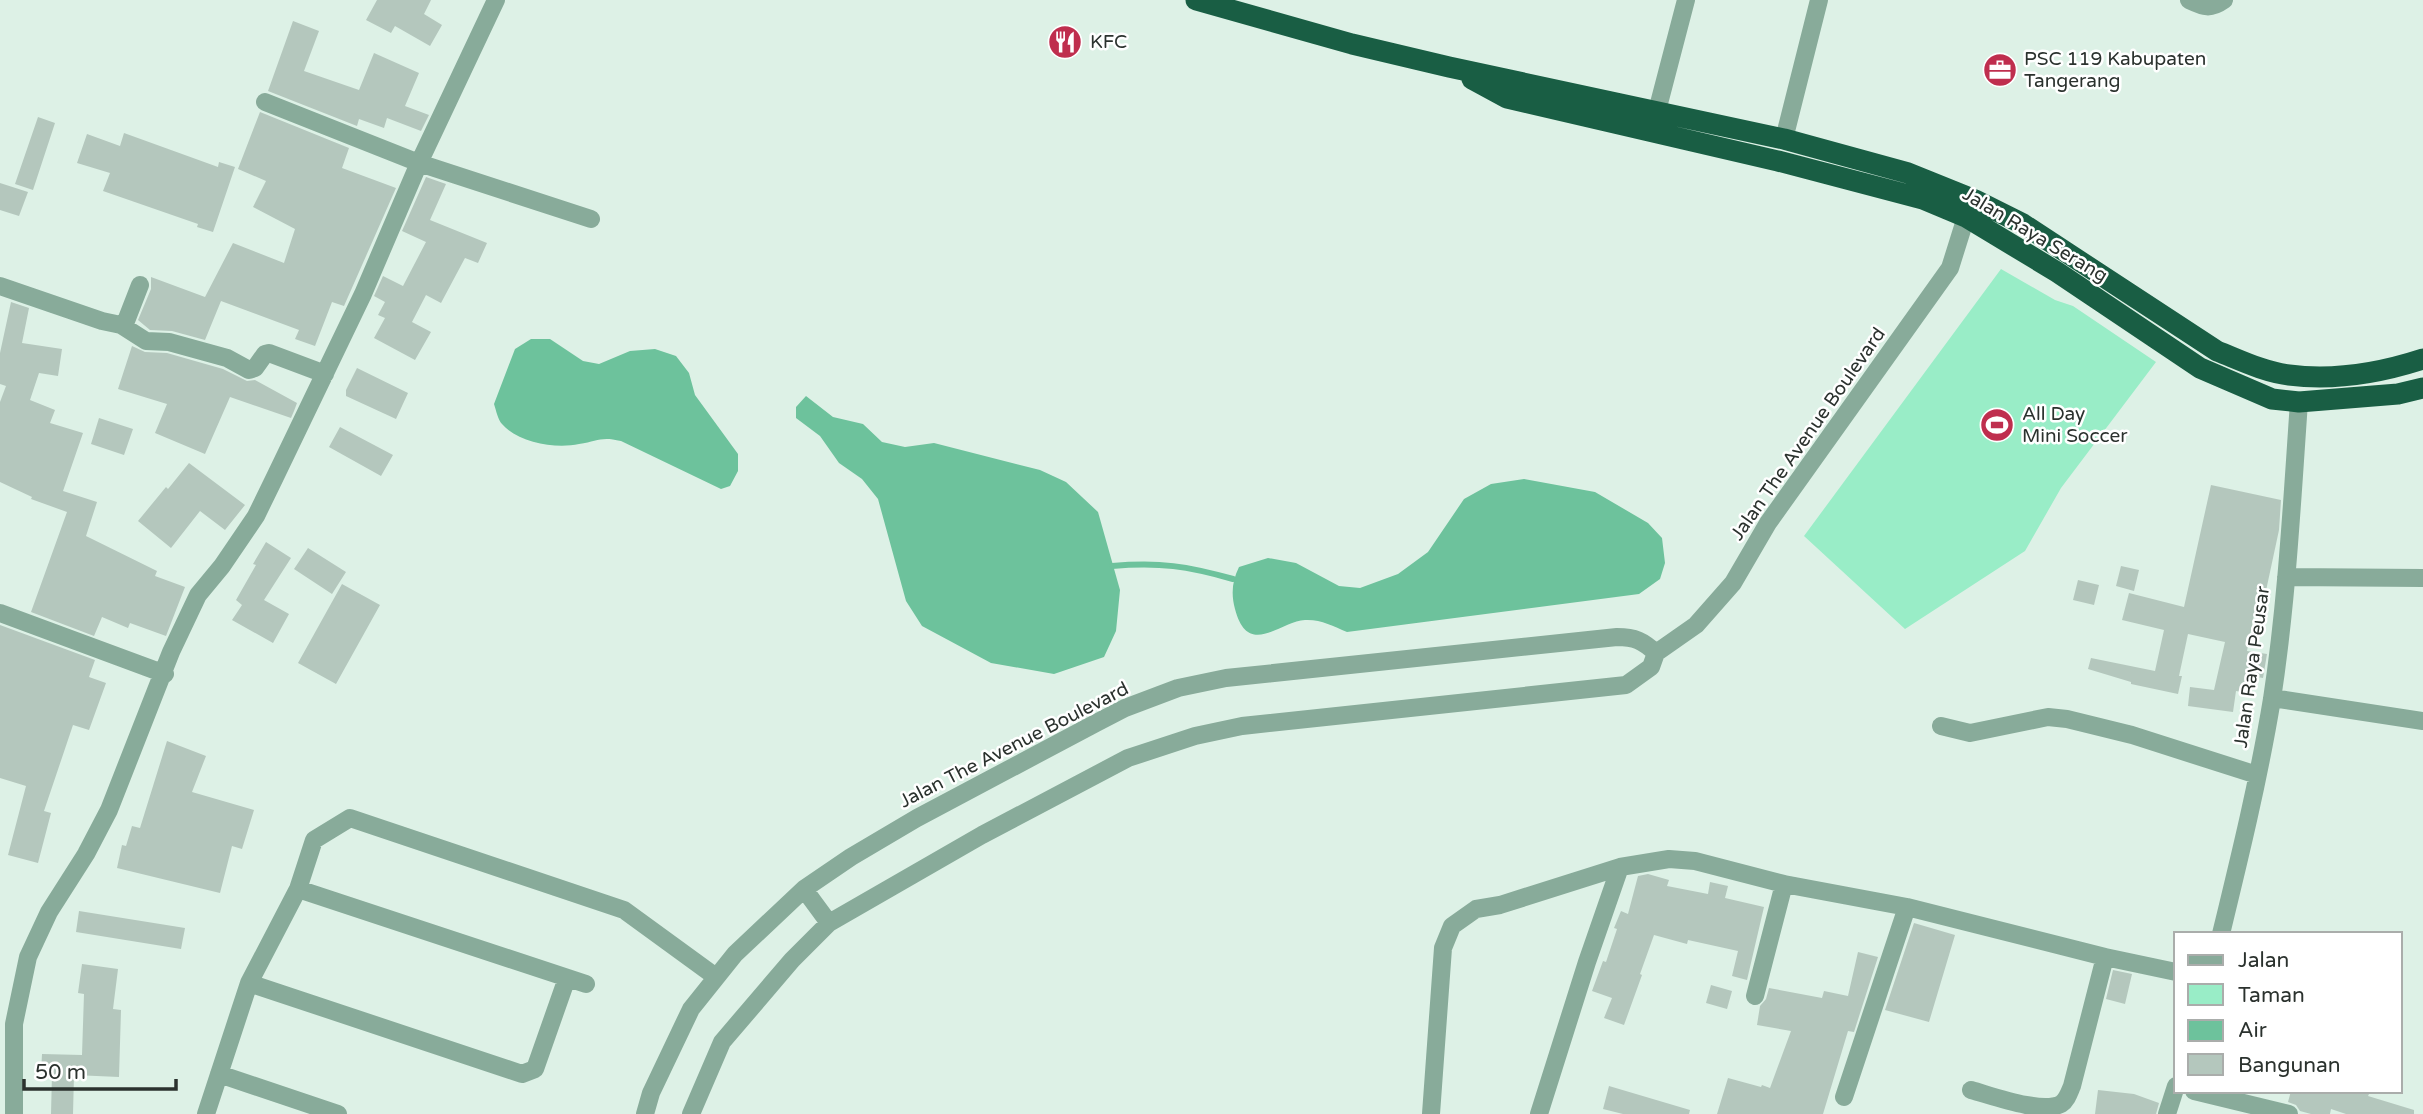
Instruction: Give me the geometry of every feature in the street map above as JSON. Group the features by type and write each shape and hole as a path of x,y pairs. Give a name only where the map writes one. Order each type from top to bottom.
{"highway":[{"name":"Jalan Raya Serang","path":"1196,0 1352,44 1784,139 1908,173 1970,209 2057,272 2200,368 2272,399 2299,402 2398,394 2423,388"},
{"name":"Jalan Raya Serang","path":"1449,67 1507,98 1804,167 2023,225 2217,351 2250,365 2288,375 2335,376 2384,372 2423,359"}],"street":[{"path":"14,1114 14,1024 28,957 49,912 86,854 109,810 171,652 198,594 222,566 256,516 371,276 419,163 496,0"},
{"path":"1657,111 1686,0"},
{"path":"1784,139 1819,0"},
{"path":"2189,0 2206,7 2215,7 2224,0"},
{"path":"265,102 419,163 591,219"},
{"name":"Jalan The Avenue Boulevard","path":"691,1114 722,1042 829,923 982,835 1128,758 1195,736 1242,726 1626,685 1651,667 1656,653 1696,625 1733,583 1768,523 1950,268 1970,209"},
{"path":"121,325 126,321 140,285"},
{"path":"0,286 121,325 146,341 169,342 227,358 249,370 255,368 265,354 270,353 325,374"},
{"name":"Jalan Raya Peusar","path":"2221,932 2272,698 2286,577 2299,402"},
{"path":"2286,577 2423,579"},
{"path":"0,613 164,674"},
{"name":"Jalan The Avenue Boulevard","path":"645,1114 650,1093 691,1009 735,954 804,889 917,818 1125,708 1178,688 1226,678 1617,636 1632,636 1643,641 1656,653"},
{"path":"2272,698 2423,721"},
{"path":"1941,726 1970,733 2048,717 2067,719 2132,735 2257,775"},
{"path":"206,1114 249,983 298,889 314,840 349,818 624,910 716,977"},
{"path":"1431,1114 1443,948 1452,926 1476,909 1500,905 1620,867 1669,859 1695,861 1784,884 1907,907 2174,972"},
{"path":"1539,1114 1620,867"},
{"path":"1755,996 1784,884"},
{"path":"298,889 586,984"},
{"path":"804,889 829,923"},
{"path":"1844,1097 1907,907"},
{"path":"1971,1090 2035,1109 2060,1106 2072,1086 2105,957"},
{"path":"249,983 522,1074 535,1069 567,978"},
{"path":"219,1074 338,1114"},
{"path":"2167,1114 2174,1093"},
{"path":"2202,1093 2289,1114"}],"green space":[{"name":"All Day Mini Soccer","path":"2001,269 2055,300 2073,306 2156,362 2061,488 2025,551 1905,629 1804,536"}],"water":[{"path":"531,339 550,339 583,361 599,364 630,351 655,349 676,356 689,373 695,395 738,454 738,471 730,486 721,489 621,441 604,439 560,446 527,440 509,431 499,420 494,404 515,349"},
{"path":"806,396 833,417 863,424 882,442 905,447 934,443 1040,470 1066,482 1098,512 1120,590 1116,631 1104,657 1054,674 991,663 922,626 906,601 878,499 862,479 839,463 820,436 796,418 796,407"},
{"path":"1524,479 1595,492 1648,523 1662,538 1665,563 1660,579 1639,594 1347,632 1321,622 1305,620 1256,635 1248,632 1241,624 1233,593 1239,567 1268,558 1296,563 1339,586 1360,588 1398,574 1428,552 1464,499 1491,484"}],"building":[{"path":"377,0 431,0 424,14 442,25 430,46 395,26 391,33 366,20"},
{"path":"293,21 319,31 304,71 359,90 374,53 419,73 405,106 429,115 421,131 387,118 384,128 359,119 357,126 268,91"},
{"path":"260,112 349,148 342,168 396,188 344,306 332,302 315,346 295,339 299,330 221,301 205,340 172,331 150,330 138,320 151,289 151,277 205,297 233,243 284,263 295,229 253,207 266,181 238,169"},
{"path":"38,117 55,123 33,190 15,184"},
{"path":"124,133 218,167 219,162 235,167 213,232 197,227 198,224 103,191 110,173 77,163 87,134 120,146"},
{"path":"426,177 446,184 430,220 487,243 478,263 465,258 441,303 426,295 412,322 431,332 415,360 374,338 385,318 378,315 385,302 374,296 383,276 403,286 426,242 402,231"},
{"path":"0,183 28,192 19,216 0,210"},
{"path":"11,302 29,308 22,343 62,349 58,376 39,373 30,400 55,410 50,423 83,433 63,491 97,502 86,536 157,571 155,576 185,587 166,636 130,623 128,628 102,617 94,636 31,612 67,512 31,499 32,497 0,482 0,402 6,386 0,384 0,353"},
{"path":"132,346 145,352 167,353 223,369 247,381 255,380 297,403 291,418 230,397 205,454 155,433 167,404 118,389"},
{"path":"357,368 408,393 396,419 346,396 346,390"},
{"path":"99,418 133,429 124,455 91,444"},
{"path":"340,427 393,455 381,476 329,447"},
{"path":"189,463 245,505 225,530 200,511 171,548 138,521"},
{"path":"2211,485 2281,500 2279,530 2264,600 2257,599 2247,651 2267,654 2263,678 2252,676 2248,693 2236,691 2233,712 2188,706 2190,687 2214,690 2225,642 2188,634 2178,694 2131,684 2088,669 2091,658 2155,671 2164,630 2122,620 2129,593 2184,607"},
{"path":"266,542 291,558 264,600 289,614 273,643 232,620 242,605 236,600"},
{"path":"308,548 346,572 332,594 294,569"},
{"path":"2121,566 2139,570 2134,591 2116,586"},
{"path":"2078,580 2099,585 2094,605 2073,600"},
{"path":"342,584 380,605 336,684 298,663"},
{"path":"0,625 95,660 89,677 106,683 89,730 73,725 44,811 51,813 38,863 8,855 26,786 0,778"},
{"path":"167,741 206,756 192,792 254,810 242,849 232,846 220,893 117,868 122,845 126,846 132,826 140,828"},
{"path":"1648,874 1669,880 1667,886 1708,894 1710,882 1728,886 1725,898 1764,907 1747,980 1732,976 1738,951 1688,940 1687,944 1654,935 1624,1025 1604,1018 1612,998 1592,991 1603,961 1606,962 1621,911 1628,914 1638,876"},
{"path":"79,911 185,928 181,949 76,932"},
{"path":"1914,923 1955,935 1929,1022 1885,1010"},
{"path":"1858,952 1878,957 1854,1032 1848,1031 1823,1114 1717,1114 1728,1078 1770,1088 1791,1031 1757,1025 1760,1006 1766,999 1769,988 1822,998 1824,991 1848,996"},
{"path":"82,964 118,969 113,1009 121,1010 119,1077 74,1075 73,1114 51,1114 52,1074 41,1073 42,1054 82,1055 84,994 78,993"},
{"path":"2113,970 2132,974 2125,1004 2106,999"},
{"path":"1711,985 1732,991 1727,1009 1706,1003"},
{"path":"1609,1086 1690,1110 1689,1114 1623,1114 1603,1109"},
{"path":"2098,1090 2134,1094 2159,1103 2156,1114 2095,1114"},
{"path":"2290,1093 2366,1093 2368,1096 2414,1110 2414,1114 2346,1114 2331,1109 2330,1114 2311,1114 2300,1111 2296,1105 2288,1102"}],"waterway":[{"path":"1112,566 1173,566 1233,579"}],"place":[{"name":"KFC","path":"1065,42"},
{"name":"PSC 119 Kabupaten Tangerang","path":"2000,70"},
{"name":"All Day Mini Soccer","path":"1997,425"}]}
